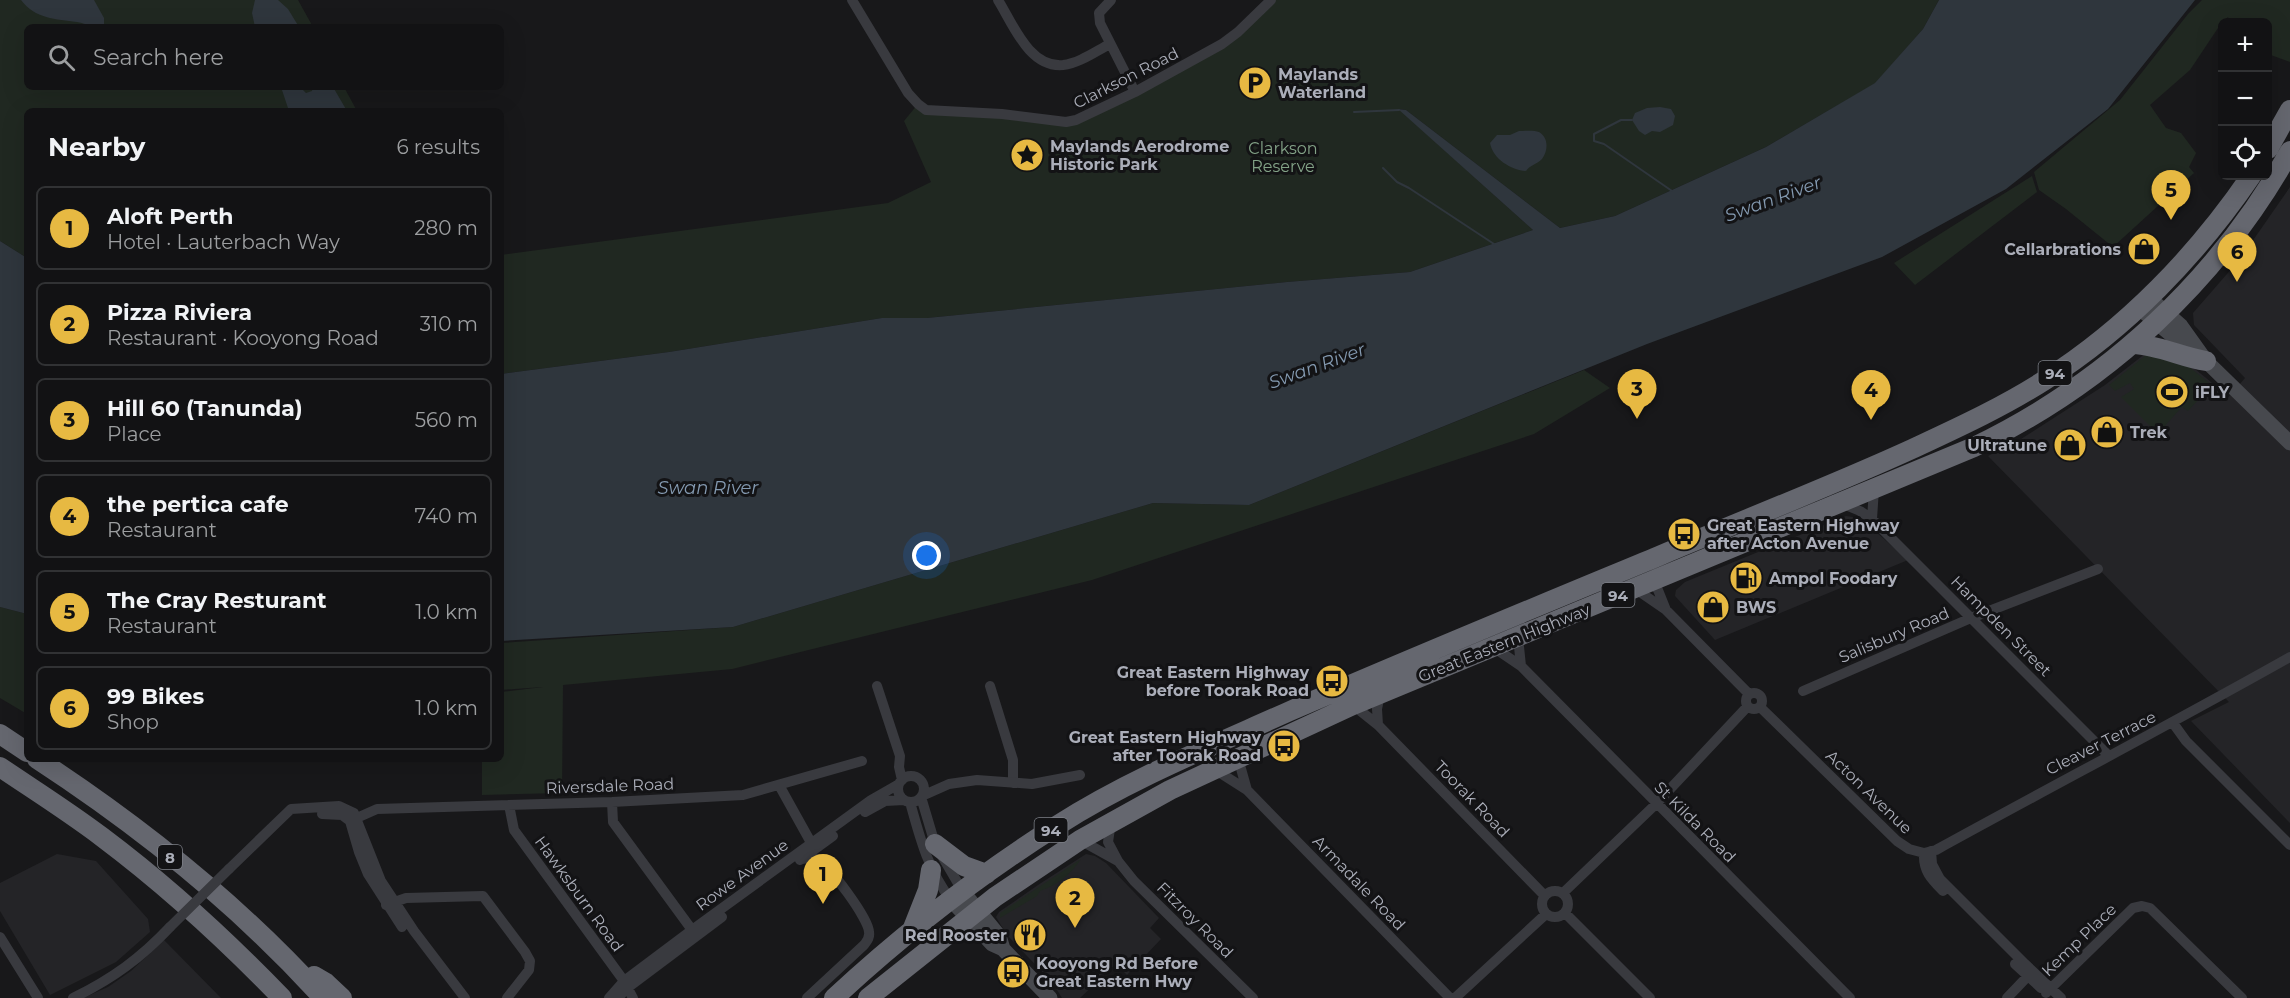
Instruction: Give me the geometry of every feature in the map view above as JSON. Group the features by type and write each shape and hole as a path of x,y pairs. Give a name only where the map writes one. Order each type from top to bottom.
{"highway":[{"path":"2272,142 2290,110"},
{"name":"Great Eastern Highway","path":"868,998 972,914 1080,840 1214,769 1353,705 1841,503 2006,432 2064,398 2133,344 2198,279 2230,241 2267,189 2290,151"},
{"name":"Great Eastern Highway","path":"834,998 912,931 986,874 1059,824 1135,783 1390,667 1857,474 1963,425 2046,379 2074,360 2143,302 2191,253 2232,203 2247,180"},
{"path":"2133,344 2149,345 2187,358 2206,361"},
{"path":"0,734 24,750"},
{"name":"8","path":"41,762 111,809 227,903 293,965 323,998"},
{"name":"8","path":"0,767 101,836 168,889 282,998"},
{"path":"934,844 964,866 986,874"},
{"path":"912,931 928,890 931,870"},
{"path":"293,965 326,983 342,998"}],"main road":[{"path":"2143,302 2161,317 2181,326 2206,361 2290,443"},
{"path":"957,896 972,914 999,936 1003,949 1050,998"}],"street":[{"name":"Clarkson Road","path":"852,0 908,93 926,110 1002,114 1066,122 1076,120 1136,92 1222,44 1271,0"},
{"path":"998,0 1031,52 1043,62 1063,65 1110,44"},
{"path":"1111,0 1099,13 1100,23 1136,92"},
{"path":"1872,519 1874,489"},
{"name":"Hampden Street","path":"1841,503 1872,519 2108,755"},
{"name":"Salisbury Road","path":"1803,691 1971,618 2098,569"},
{"path":"1595,583 1610,585 1640,574 1645,575 1643,585"},
{"path":"1643,585 1658,590 1666,610"},
{"path":"1643,585 1749,694"},
{"path":"1518,637 1521,666"},
{"name":"St Kilda Road","path":"1493,647 1521,666 1850,998"},
{"name":"Cleaver Terrace","path":"1928,852 2108,755 2174,723 2290,657"},
{"path":"877,686 900,756 924,788 921,796 934,844 957,896"},
{"path":"990,686 1013,760 1012,783"},
{"path":"1754,692 1759,694 1763,703 1760,707 1754,710 1747,707 1745,700 1749,694 1754,692"},
{"path":"1378,725 1377,709 1380,694"},
{"name":"Toorak Road","path":"1353,705 1378,725 1544,895"},
{"path":"1563,893 1656,804 1747,707"},
{"name":"Acton Avenue","path":"1760,707 1897,841 1909,849 1928,852"},
{"path":"2174,723 2186,741 2290,845"},
{"path":"900,756 899,793 907,801 938,884 957,896"},
{"name":"Armadale Road","path":"1238,758 1247,790"},
{"name":"Riversdale Road","path":"353,819 377,809 612,802 743,795 861,761"},
{"name":"Armadale Road","path":"1214,769 1247,790 1450,998"},
{"path":"907,801 949,784 977,780 1038,783 1080,775"},
{"path":"901,782 909,777 949,784"},
{"name":"Rowe Avenue","path":"618,998 694,933 880,794 901,782"},
{"path":"779,785 813,846"},
{"name":"Rowe Avenue","path":"694,933 802,859 813,846 871,807 885,801 907,801"},
{"path":"612,802 613,822 694,933"},
{"name":"Hawksburn Road","path":"509,804 514,830 628,989"},
{"path":"73,998 114,976 133,962 285,814 336,813 353,819 361,859 455,998"},
{"name":"Fitzroy Road","path":"1111,822 1108,842 1118,861 1134,880 1253,998"},
{"name":"Fitzroy Road","path":"1080,840 1118,861"},
{"path":"1928,852 1924,864 1928,877 2027,977 2061,998"},
{"path":"1928,852 1940,879 2050,993"},
{"path":"802,859 817,859 826,866 862,915 869,929 869,936 864,945 807,998"},
{"path":"1556,890 1563,893 1567,898 1568,906 1565,913 1553,917 1546,914 1541,902 1544,895 1556,890"},
{"path":"390,904 406,898 483,896 530,962 529,970 507,998"},
{"path":"390,904 465,998"},
{"name":"Kemp Place","path":"2050,993 2133,908 2142,906 2150,908 2242,998"},
{"path":"1565,913 1650,998"},
{"path":"1455,998 1546,914"},
{"path":"0,937 38,998"},
{"path":"2007,998 2027,977"},
{"name":"Rowe Avenue","path":"609,998 628,989"}],"shaded area":[{"path":"2290,187 2290,823 2191,721 2229,702 1988,456 2021,439 2105,385 2146,353 2190,365 2211,382 2225,401 2245,378 2194,325 2193,313 2240,259"},
{"path":"1846,516 1860,518 1908,560 1715,640 1675,596 1676,590 1685,582"},
{"path":"57,854 96,861 148,919 150,932 116,962 50,995 0,911 0,883"},
{"path":"1086,854 1095,856 1106,863 1159,918 1150,928 1161,939 1127,975 1116,964 1080,998 1062,998 1052,982 1007,935 996,917 999,912"},
{"path":"164,940 221,998 83,998 108,987 131,971"}],"green space":[{"path":"0,0 298,0 311,24 24,24 24,90 346,90 355,108 24,108 24,256 0,241"},
{"name":"Clarkson Reserve","path":"1273,0 1939,0 1923,29 1876,83 1766,147 1615,216 1560,228 1406,110 1399,109 1533,230 1410,272 927,318 882,318 669,352 504,374 504,255 888,203 931,182 904,121 918,104 1066,124 1221,48"},
{"path":"2202,0 2290,0 2290,62 2272,55 2272,18 2218,18 2218,28 2190,70 2150,105 2166,128 2181,133 2196,153 2189,167 2194,173 2113,247 2039,190 2034,172 2120,100 2188,14"},
{"path":"2032,176 2037,192 1915,285 1894,263"},
{"path":"2152,353 2188,366 2212,385 2188,411 2182,407 2162,429 2166,433 2156,432 2121,397 2134,389 2130,383 2115,391 2109,385 2146,355"},
{"path":"1584,370 1610,388 1534,434 1092,580 732,669 563,685 562,793 482,795 482,762 504,762 504,692 543,687 504,690 504,643 733,627 1153,503 1249,505"},
{"path":"0,607 24,613 24,712 0,698"},
{"path":"1081,859 1063,879 1040,891 1037,896 1000,918 1000,913"}],"water":[{"path":"21,0 94,0 104,18 104,24 85,24 54,19 39,15"},
{"path":"255,0 278,0 288,9 297,24 254,24 252,13"},
{"name":"Swan River","path":"1939,0 2195,0 2108,109 2006,189 1882,257 1647,344 1249,505 1153,503 733,627 504,641 504,374 669,352 882,318 927,318 1410,272 1533,230 1398,109 1406,110 1560,228 1615,216 1766,147 1875,83 1923,29"},
{"path":"282,90 303,90 306,93 312,90 335,90 345,108 288,108"},
{"path":"1647,108 1671,109 1675,116 1673,125 1660,132 1652,131 1645,135 1639,131 1632,120 1635,113"},
{"path":"1519,131 1539,132 1546,141 1542,159 1526,171 1504,163 1495,154 1490,143 1497,135 1510,135"},
{"path":"0,241 24,256 24,613 0,607"}],"waterway":[{"path":"1354,112 1399,110"},
{"path":"1632,120 1621,120 1594,134 1594,141 1604,144 1672,191"},
{"path":"1383,168 1397,182 1494,244"}],"place":[{"name":"Maylands Waterland","path":"1255,83"},
{"name":"Maylands Aerodrome Historic Park","path":"1027,155"},
{"name":"The Cray Resturant","path":"2171,220"},
{"name":"Cellarbrations","path":"2144,249"},
{"name":"99 Bikes","path":"2237,282"},
{"name":"iFLY","path":"2172,392"},
{"name":"Hill 60 (Tanunda)","path":"1637,419"},
{"name":"the pertica cafe","path":"1871,420"},
{"name":"Trek","path":"2107,432"},
{"name":"Ultratune","path":"2070,445"},
{"name":"Great Eastern Highway after Acton Avenue","path":"1684,534"},
{"name":"Ampol Foodary","path":"1746,578"},
{"name":"BWS","path":"1713,607"},
{"name":"Great Eastern Highway before Toorak Road","path":"1332,681"},
{"name":"Great Eastern Highway after Toorak Road","path":"1284,746"},
{"name":"Aloft Perth","path":"823,904"},
{"name":"Pizza Riviera","path":"1075,928"},
{"name":"Red Rooster","path":"1030,935"},
{"name":"Kooyong Rd Before Great Eastern Hwy","path":"1013,972"}]}
